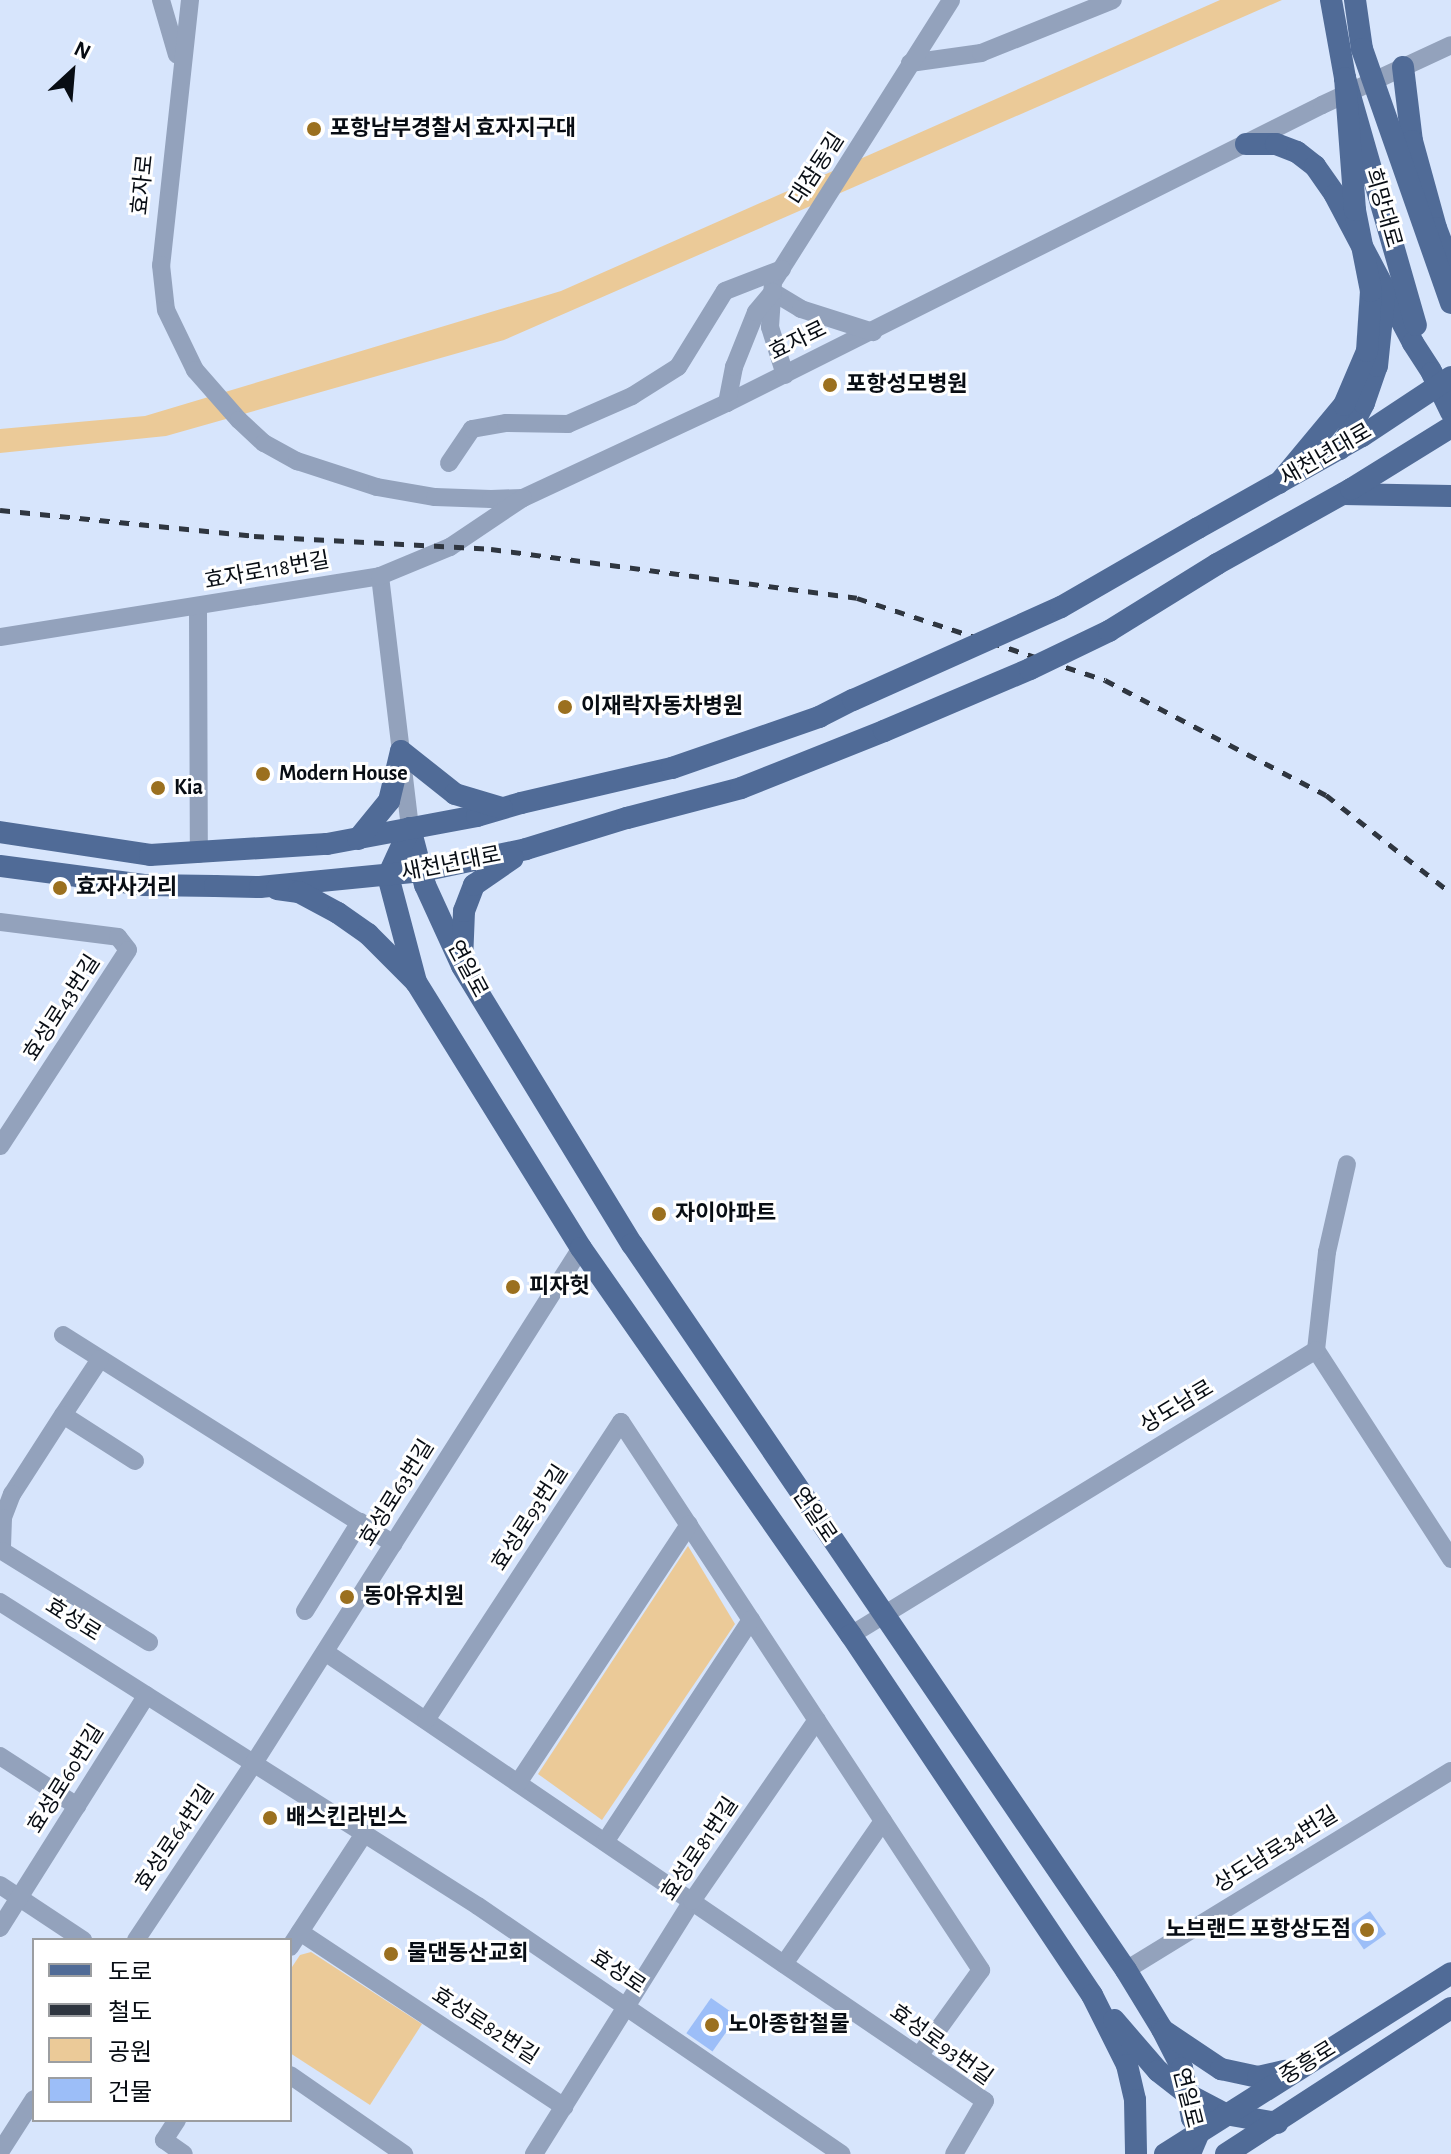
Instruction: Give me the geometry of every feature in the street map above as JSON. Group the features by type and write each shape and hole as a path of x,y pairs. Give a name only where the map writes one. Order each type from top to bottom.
{"main road":[{"name":"희망대로","path":"1331,0 1416,325 1440,378 1451,412"},
{"name":"희망대로","path":"1355,0 1362,49 1451,303"},
{"path":"1403,67 1412,141 1451,267"},
{"path":"1279,483 1344,405 1367,351 1371,291 1355,210 1354,82"},
{"path":"1246,144 1276,144 1297,152 1315,166 1385,287 1413,343 1440,378"},
{"path":"1340,449 1364,403 1377,366 1385,287"},
{"name":"새천년대로","path":"0,832 150,855 287,849 358,839 672,768 819,717 1061,607 1340,449 1440,378"},
{"name":"새천년대로","path":"0,866 144,885 260,887 309,879 388,876 526,849 741,788 1030,669 1109,631 1451,427"},
{"path":"1341,494 1451,496"},
{"path":"358,839 389,801 401,751 455,794 502,808"},
{"path":"388,876 410,828"},
{"name":"연일로","path":"410,828 422,871 462,966 632,1244 1126,1970 1162,2029 1182,2068 1192,2118 1200,2130 1190,2154"},
{"path":"462,966 464,911 474,885 526,849"},
{"name":"연일로","path":"388,876 416,982 581,1248 851,1635 1092,1995 1127,2065 1135,2100 1136,2154"},
{"path":"260,887 299,892 338,913 368,934 416,982"},
{"name":"중흥로","path":"1165,2154 1451,1973"},
{"path":"1092,1995 1158,2071 1187,2094 1225,2114 1277,2123"},
{"name":"중흥로","path":"1226,2154 1451,2008"},
{"path":"1162,2029 1221,2069 1258,2077 1302,2067"}],"street":[{"path":"161,0 180,69"},
{"name":"효자로","path":"190,0 180,69 161,265 166,310 195,370 264,443 297,461 377,487 435,497 523,498 873,332 1246,144 1354,82"},
{"name":"대잠동길","path":"785,375 770,327 773,282 951,0"},
{"path":"910,63 981,53 1113,0"},
{"path":"1354,82 1403,67 1451,45"},
{"path":"449,463 472,429 506,423 568,424 632,396 678,367 725,291 782,269"},
{"path":"727,403 734,367 756,312 773,292 801,309 873,332"},
{"name":"효자로118번길","path":"0,637 380,576 450,547 523,498"},
{"path":"380,576 410,828"},
{"path":"198,607 199,854"},
{"name":"효성로43번길","path":"0,922 118,937 128,950 0,1146"},
{"path":"1347,1164 1327,1252 1316,1350 1451,1559"},
{"name":"효성로63번길","path":"254,1763 581,1248"},
{"path":"63,1335 394,1544"},
{"name":"상도남로","path":"851,1635 1316,1350"},
{"path":"100,1359 12,1494 3,1518 1,1560 149,1642"},
{"path":"63,1415 135,1461"},
{"name":"효성로93번길","path":"426,1720 621,1422 689,1525"},
{"path":"305,1611 360,1522"},
{"path":"518,1783 689,1525 981,1970 919,2056"},
{"name":"효성로","path":"0,1602 364,1834 842,2154"},
{"path":"605,1842 751,1620"},
{"name":"효성로93번길","path":"325,1652 985,2101 954,2154"},
{"name":"효성로60번길","path":"0,1928 147,1695"},
{"name":"효성로81번길","path":"627,2008 692,1901 817,1720"},
{"path":"0,1756 77,1806"},
{"name":"효성로64번길","path":"137,1938 254,1763"},
{"name":"상도남로34번길","path":"1126,1970 1451,1771"},
{"path":"784,1964 883,1821"},
{"path":"295,1940 364,1834"},
{"path":"0,1885 80,1938"},
{"name":"효성로82번길","path":"295,1940 564,2107"},
{"path":"534,2154 627,2008"},
{"path":"292,2076 404,2154"},
{"path":"0,2152 32,2102"},
{"path":"176,2122 164,2140 184,2154"}],"green space":[{"path":"1220,0 1282,0 504,340 166,436 0,453 0,429 145,416 561,291"},
{"path":"688,1546 735,1624 602,1820 538,1774"},
{"path":"311,1952 422,2024 370,2105 292,2054 292,1967 300,1955"}],"building":[{"name":"노브랜드 포항상도점","path":"1370,1911 1386,1934 1364,1949 1348,1926"},
{"name":"노아종합철물","path":"711,1998 737,2016 713,2052 686,2033"}],"railway":[{"path":"0,510 254,536 491,549 857,598 1105,680 1326,795 1451,893"}],"place":[{"name":"포항남부경찰서 효자지구대","path":"314,129"},
{"name":"포항성모병원","path":"830,385"},
{"name":"이재락자동차병원","path":"565,707"},
{"name":"Modern House","path":"263,774"},
{"name":"Kia","path":"158,788"},
{"name":"효자사거리","path":"60,888"},
{"name":"자이아파트","path":"659,1214"},
{"name":"피자헛","path":"513,1287"},
{"name":"동아유치원","path":"347,1597"},
{"name":"배스킨라빈스","path":"270,1818"},
{"name":"노브랜드 포항상도점","path":"1367,1930"},
{"name":"물댄동산교회","path":"391,1954"},
{"name":"노아종합철물","path":"712,2025"}]}
